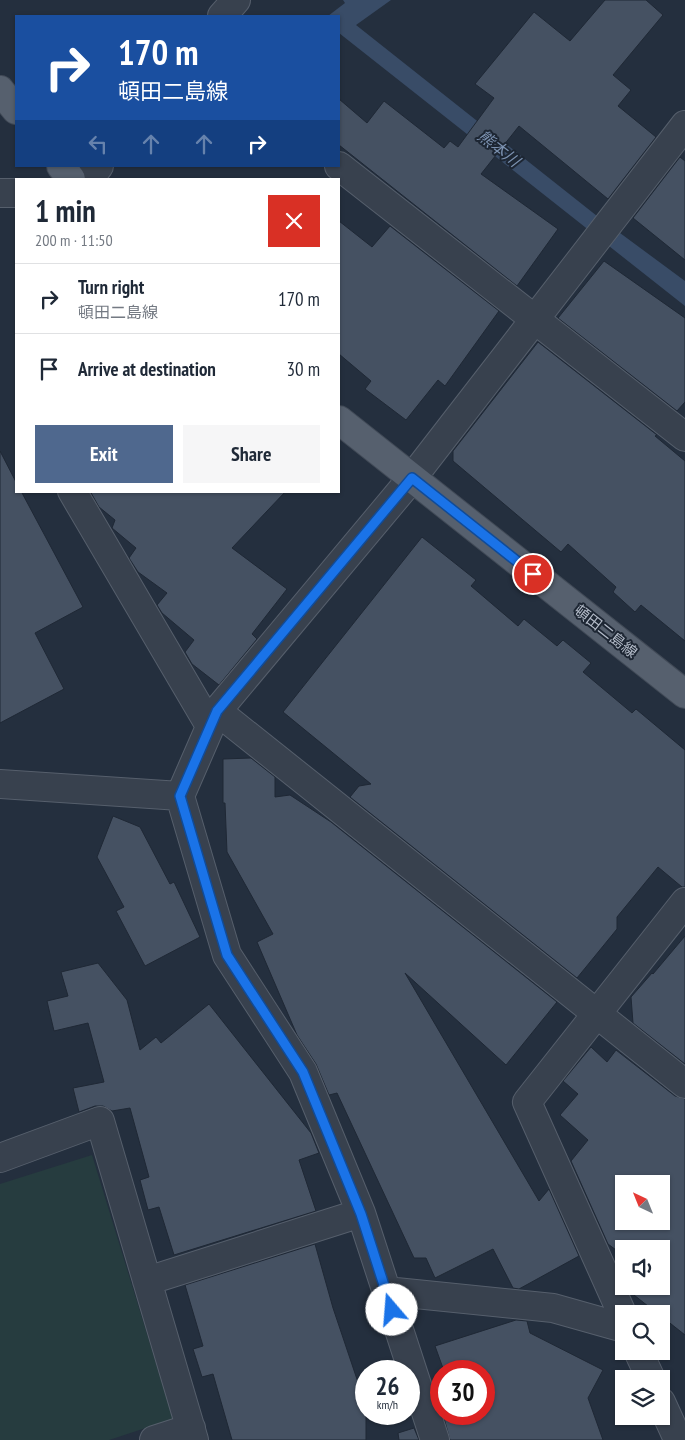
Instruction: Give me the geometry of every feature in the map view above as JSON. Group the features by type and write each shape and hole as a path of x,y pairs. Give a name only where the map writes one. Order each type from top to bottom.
{"main road":[{"path":"0,90 15,109"},
{"path":"62,167 70,178"},
{"name":"頓田二島線","path":"340,421 685,694"}],"street":[{"path":"223,15 236,0"},
{"path":"435,1440 361,1214 303,1072 227,955 180,796 213,719 412,478 533,319 685,125"},
{"path":"90,178 98,167"},
{"path":"340,167 685,437"},
{"path":"0,194 15,193"},
{"path":"73,493 213,719 598,1014 685,1084"},
{"path":"0,784 180,796"},
{"path":"618,1305 527,1102 685,902"},
{"path":"0,1158 100,1121 192,1434 154,1440"},
{"path":"147,1281 361,1214"},
{"path":"386,1291 553,1308 615,1325"},
{"path":"670,1422 676,1435 682,1440"}],"green space":[{"path":"92,1155 173,1419 109,1440 0,1440 0,1184"}],"water":[{"name":"熊本川","path":"343,0 391,0 356,25 597,216 685,281 685,306 340,34 340,15 329,15 345,3"}],"building":[{"path":"605,0 646,0 663,15 613,75 631,90 618,106 656,137 608,199 519,126 481,174 558,229 517,286 340,146 340,100 367,123 384,101 444,148 450,141 458,147 494,98 475,84 534,12 570,41"},
{"path":"680,157 685,161 685,260 633,218"},
{"path":"340,222 372,247 390,226 499,311 445,386 438,380 406,420 365,389 371,381 340,355"},
{"path":"604,261 685,318 685,402 677,411 558,318"},
{"path":"538,342 657,435 655,436 685,461 685,641 641,605 635,612 613,592 616,587 568,544 561,552 453,461 453,451"},
{"path":"0,451 15,480 15,493 22,493 83,607 35,633 64,689 0,723"},
{"path":"91,493 284,493 232,548 287,589 252,634 257,639 219,685 192,664 185,652 194,640 162,613 157,605 167,593 138,572 129,558 136,548 112,528 115,520 99,507"},
{"path":"422,537 476,580 471,586 518,626 524,619 557,646 563,640 591,663 583,672 632,713 636,709 685,750 685,887 682,887 658,867 617,917 617,929 577,978 350,797 359,786 371,784 283,712"},
{"path":"251,758 275,777 275,797 290,795 331,822 557,1002 506,1065 405,973 539,1201 549,1189 579,1256 519,1289 513,1288 493,1249 435,1278 426,1258 414,1258 337,1093 329,1095 316,1064 297,1035 257,942 273,934 227,852 225,803 223,803 223,759"},
{"path":"113,816 140,827 170,884 174,882 200,937 145,966 116,911 124,907 97,857"},
{"path":"685,936 685,1064 633,1023 631,997"},
{"path":"98,963 127,1000 140,1050 156,1037 161,1043 209,1004 311,1133 319,1153 299,1160 316,1211 174,1255 159,1207 148,1210 140,1180 149,1177 130,1108 112,1111 103,1106 95,1106 79,1112 73,1088 104,1082 88,1023 54,1031 47,1001 68,996 61,972"},
{"path":"591,1047 607,1062 616,1050 675,1096 685,1099 685,1335 670,1323 670,1305 647,1305 634,1295 670,1295 670,1240 615,1240 615,1249 608,1244 571,1161 588,1140 560,1115 578,1094 563,1081"},
{"path":"315,1244 333,1308 355,1373 355,1425 366,1425 366,1440 232,1440 213,1374 202,1377 193,1349 203,1346 185,1285"},
{"path":"516,1320 527,1321 530,1333 603,1370 588,1398 603,1440 450,1440 446,1425 495,1425 495,1360 440,1360 435,1346"},
{"path":"414,1428 419,1440 399,1440 398,1433"}],"route":[{"path":"392,1310 361,1214 303,1072 269,1024 227,955 180,796 217,711 412,478 533,574"}]}
